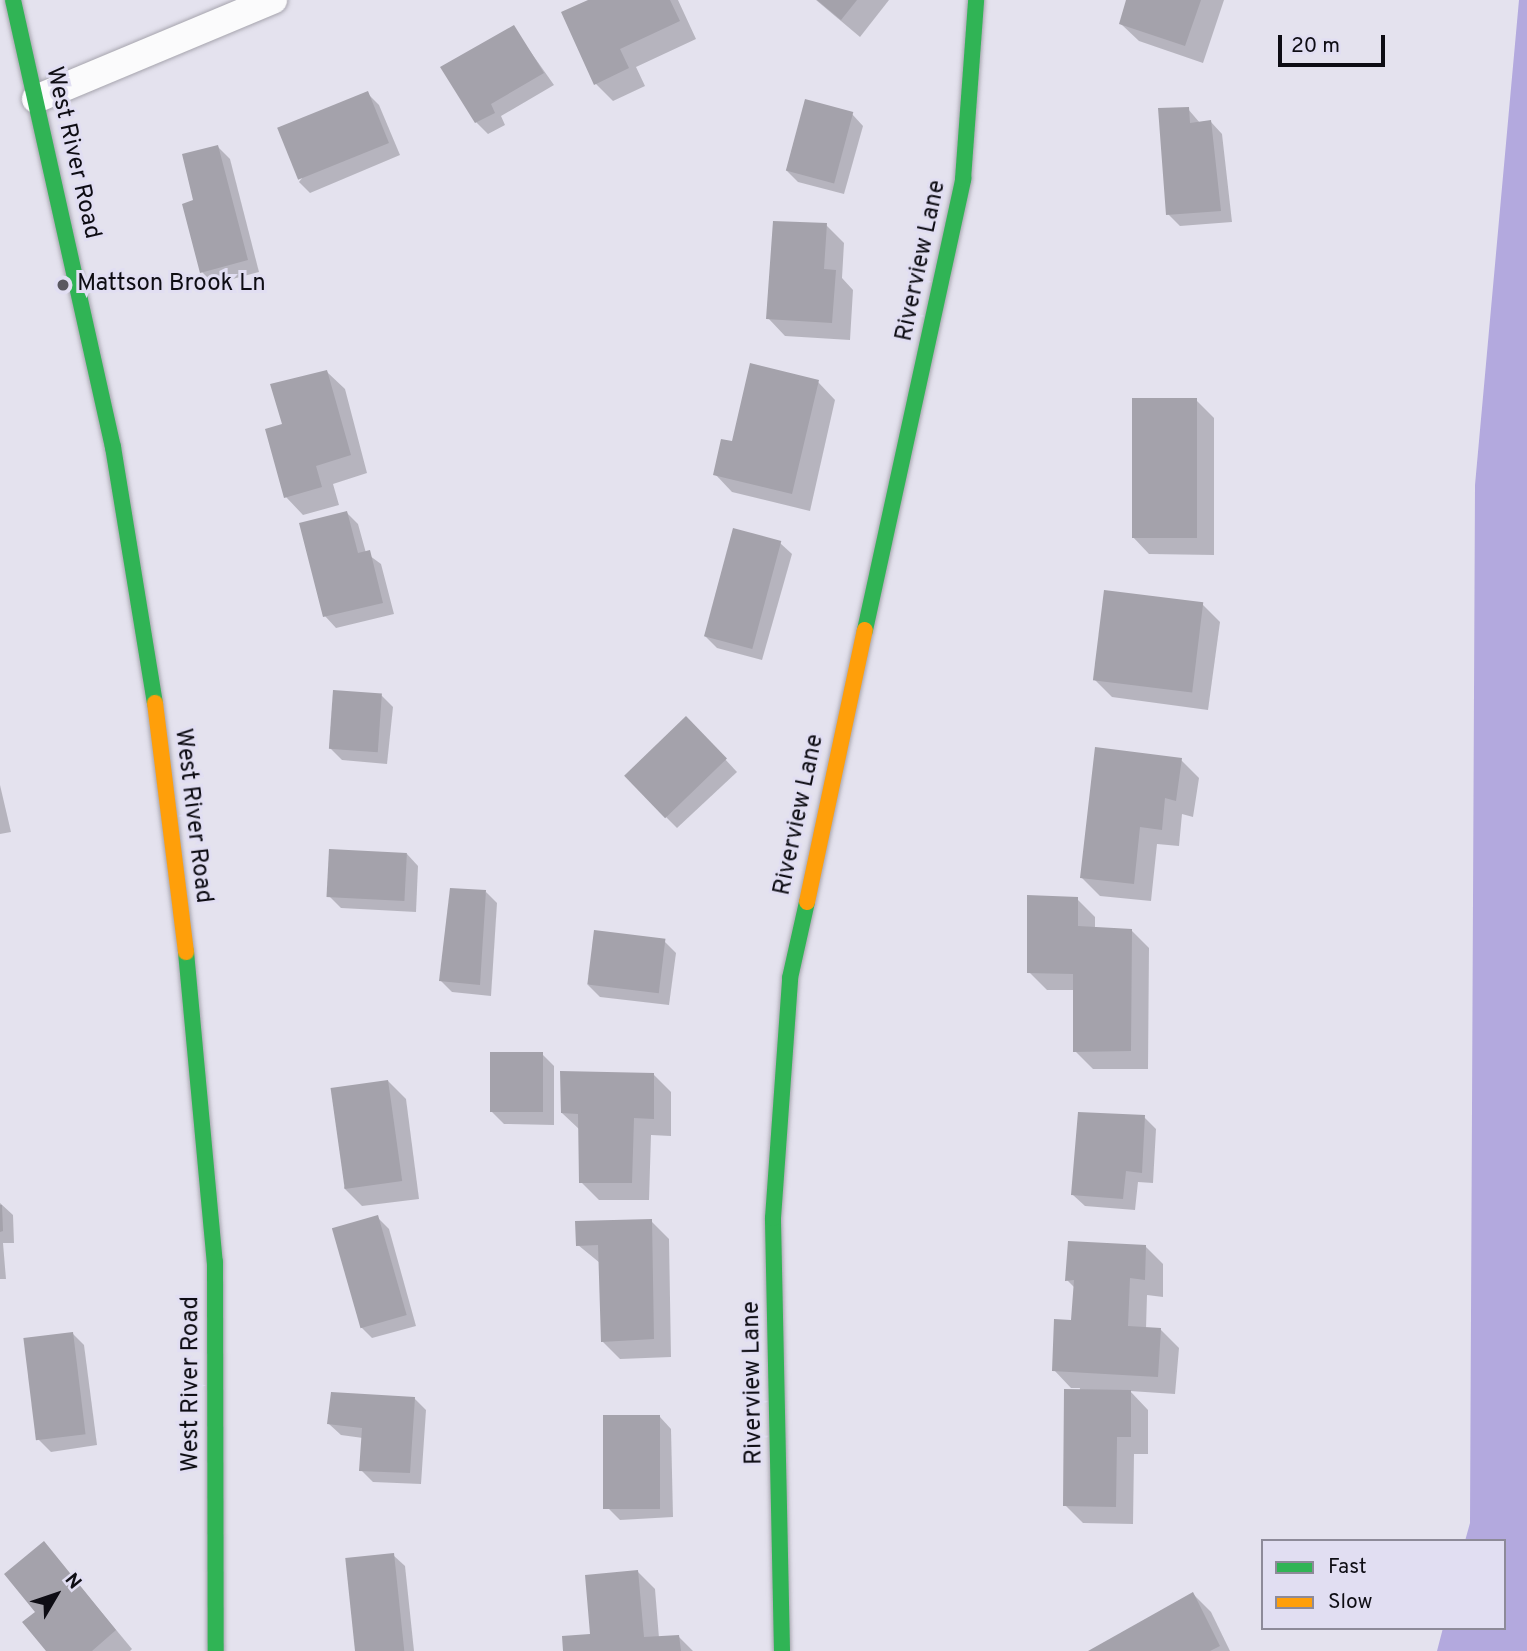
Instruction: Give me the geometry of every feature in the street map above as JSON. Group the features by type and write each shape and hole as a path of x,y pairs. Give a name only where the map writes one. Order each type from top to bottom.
{"street":[{"name":"West River Road","path":"13,0 90,331 133,558 184,927 215,1262 216,1651"},
{"path":"36,99 273,0"},
{"name":"Riverview Lane","path":"782,1651 773,1218 790,978 963,179 976,0"}],"shaded area":[{"path":"1519,0 1527,0 1527,1651 1437,1651 1442,1630 1506,1630 1506,1539 1466,1539 1470,1523 1475,485"}],"building":[{"path":"588,0 670,0 680,21 620,49 629,68 594,85 561,12"},
{"path":"817,0 857,0 841,20"},
{"path":"1126,0 1201,0 1185,46 1119,24"},
{"path":"514,25 544,73 491,104 495,113 475,123 440,67"},
{"path":"368,91 389,143 298,180 277,128"},
{"path":"805,99 853,112 834,183 786,170"},
{"path":"1189,107 1190,123 1211,120 1221,211 1166,215 1158,108"},
{"path":"218,145 248,260 200,273 182,204 193,200 182,154"},
{"path":"773,221 827,223 824,269 836,270 832,323 766,319"},
{"path":"750,363 819,380 792,494 713,475 721,439 732,441"},
{"path":"327,370 351,455 316,466 322,487 284,498 265,429 282,424 270,384"},
{"path":"1132,398 1197,398 1197,538 1132,538"},
{"path":"347,511 358,553 370,550 383,603 323,617 299,523"},
{"path":"733,528 781,541 752,649 704,636"},
{"path":"1104,590 1203,602 1192,693 1093,680"},
{"path":"333,690 382,693 378,752 329,749"},
{"path":"686,716 727,758 665,818 624,776"},
{"path":"1095,747 1182,758 1176,801 1165,798 1162,830 1140,827 1134,884 1080,878"},
{"path":"329,849 407,853 404,901 326,897"},
{"path":"450,888 486,890 480,985 439,981"},
{"path":"1027,895 1078,897 1078,926 1132,929 1131,1051 1073,1052 1073,974 1027,973"},
{"path":"594,930 665,939 659,993 587,985"},
{"path":"490,1052 543,1052 543,1112 490,1112"},
{"path":"560,1071 654,1073 654,1119 634,1118 632,1183 579,1183 578,1114 561,1113"},
{"path":"388,1080 402,1181 345,1189 331,1088"},
{"path":"1078,1112 1145,1115 1142,1173 1126,1171 1123,1199 1071,1195"},
{"path":"0,1205 3,1231 0,1232"},
{"path":"378,1215 407,1315 361,1328 332,1228"},
{"path":"652,1219 654,1339 601,1342 598,1245 576,1246 575,1221"},
{"path":"1068,1241 1146,1245 1145,1280 1130,1278 1128,1326 1161,1328 1158,1377 1052,1371 1054,1319 1071,1320 1074,1280 1065,1281"},
{"path":"73,1332 86,1434 36,1440 23,1338"},
{"path":"1064,1389 1131,1390 1131,1437 1117,1437 1116,1507 1063,1506"},
{"path":"331,1392 415,1397 410,1473 359,1471 362,1428 327,1424"},
{"path":"603,1415 660,1415 660,1509 603,1509"},
{"path":"44,1541 116,1630 92,1651 46,1651 22,1622 35,1612 4,1574"},
{"path":"394,1553 404,1651 355,1651 345,1558"},
{"path":"638,1570 644,1637 679,1635 681,1651 563,1651 562,1636 590,1634 585,1575"},
{"path":"1193,1592 1220,1646 1210,1651 1088,1651"}],"traffic: fast":[{"path":"13,0 113,447 155,703"},
{"path":"865,630 963,179 976,0"},
{"path":"782,1651 773,1218 790,978 807,902"},
{"path":"186,952 215,1262 216,1651"}],"traffic: slow":[{"path":"807,902 865,630"},
{"path":"155,703 186,952"}],"place":[{"name":"Mattson Brook Ln","path":"63,285"}]}
